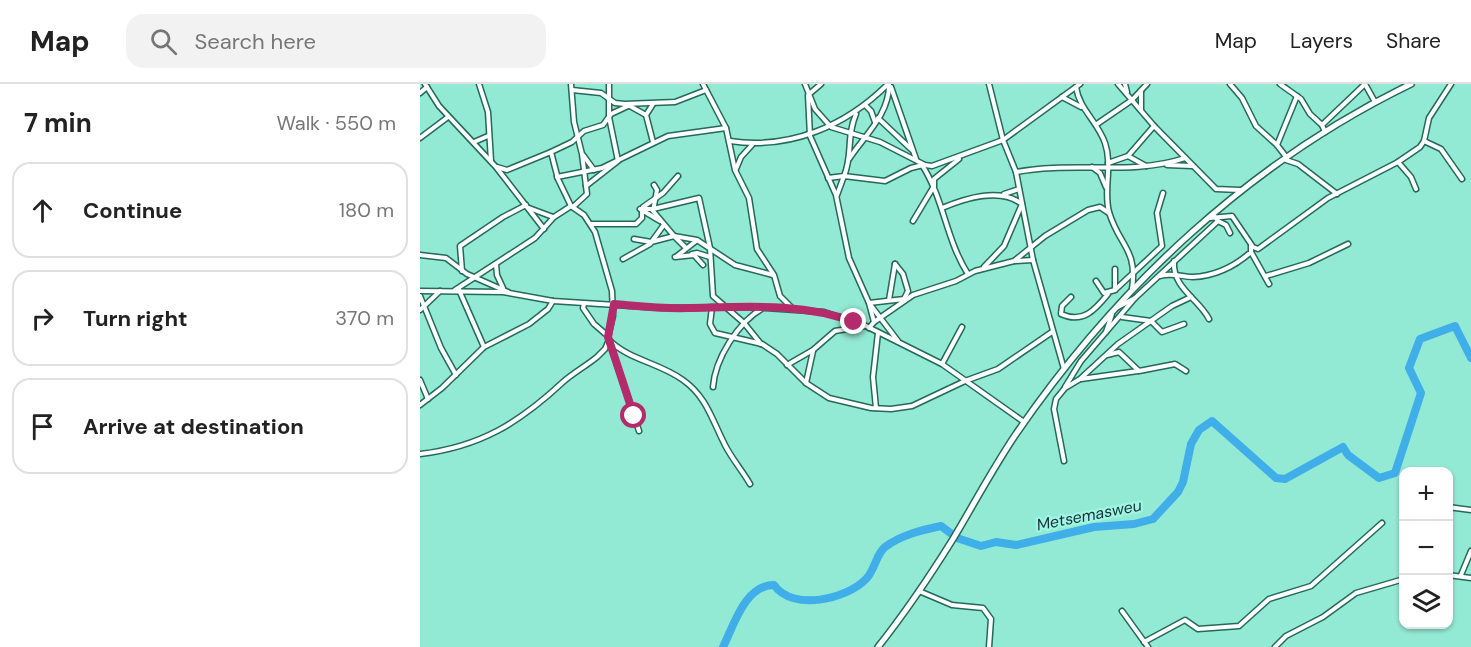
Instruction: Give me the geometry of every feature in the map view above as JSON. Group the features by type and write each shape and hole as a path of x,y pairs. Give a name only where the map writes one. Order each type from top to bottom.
{"street":[{"path":"479,84 488,112 491,162"},
{"path":"457,290 535,238 554,217 586,198 585,172 574,122 571,84"},
{"path":"609,84 609,117 618,161"},
{"path":"703,84 726,128 735,170 749,198 757,249 774,275 780,296 792,309"},
{"path":"805,84 808,95 820,117 831,127 880,142 923,165 942,208 948,236 968,274"},
{"path":"808,95 821,84"},
{"path":"730,141 752,145 787,140 831,127 857,112 889,84"},
{"path":"849,159 875,124 890,93 889,84"},
{"path":"889,84 917,160"},
{"path":"989,84 1002,140 1016,172 1033,260 1064,369"},
{"path":"1118,84 1154,126 1216,189 1240,190"},
{"path":"1125,84 1127,93"},
{"path":"1097,124 1132,100 1147,84"},
{"path":"1230,84 1242,98 1256,126 1276,145 1285,159 1299,164 1337,194"},
{"path":"1280,84 1297,96 1322,125 1325,132"},
{"path":"1322,125 1365,84 1375,102"},
{"path":"878,647 952,541 1024,422 1112,310 1205,219 1240,190 1325,132 1375,102 1411,84"},
{"path":"1205,219 1232,216 1251,245 1258,249 1337,194 1398,162 1420,147 1424,141 1429,118 1451,84"},
{"path":"420,93 426,86 448,117 496,167 543,229"},
{"path":"828,178 844,176 879,182 923,165 938,165 961,157 1002,140 1078,86 1082,107"},
{"path":"572,90 601,93 615,103 627,105 681,100 706,90"},
{"path":"1141,91 1141,110"},
{"path":"808,95 809,133 816,155 836,195 849,258 869,303 874,322"},
{"path":"1276,145 1297,96"},
{"path":"1062,97 1082,107 1097,124 1106,146 1109,213 1135,270 1132,289"},
{"path":"646,116 653,104"},
{"path":"627,105 646,116 653,142"},
{"path":"496,167 507,170 564,147 584,131 603,125 614,111 627,105"},
{"path":"865,105 871,111 875,124"},
{"path":"836,195 849,159 848,133 857,112"},
{"path":"420,138 448,117"},
{"path":"878,118 914,153"},
{"path":"1016,172 1108,164 1128,156 1154,126"},
{"path":"557,177 594,170 675,134 726,128"},
{"path":"473,142 488,136"},
{"path":"1424,141 1441,149 1462,179"},
{"path":"735,170 741,157 752,145"},
{"path":"420,454 448,451 511,425 604,351 609,338 614,304 591,224 572,206 557,177 551,152"},
{"path":"582,154 594,170"},
{"path":"1128,156 1147,167"},
{"path":"913,221 933,186 934,179 961,157"},
{"path":"1165,165 1185,158"},
{"path":"586,186 618,161"},
{"path":"1398,162 1411,177 1416,189"},
{"path":"1108,164 1147,167 1193,166"},
{"path":"1091,167 1100,173 1107,190"},
{"path":"591,224 636,224 642,218 642,210 678,176"},
{"path":"654,185 657,190 653,209 663,225 685,247"},
{"path":"942,208 968,199 1004,194 1019,189"},
{"path":"1071,297 1062,306 1061,314 1070,318 1085,317 1095,311 1108,294 1162,246 1157,213 1164,193"},
{"path":"1004,194 1022,204"},
{"path":"642,210 699,198 710,249 711,293 744,323 762,344 777,354 806,383 834,399 876,408 912,406 965,381 998,369 1052,332"},
{"path":"982,268 1005,246 1022,204"},
{"path":"462,272 460,246 503,217 527,206 554,217"},
{"path":"1014,261 1030,245 1088,210 1100,207 1109,213"},
{"path":"642,210 660,220"},
{"path":"1216,219 1226,225 1230,233"},
{"path":"1064,460 1054,409 1056,399 1081,362 1135,298 1216,219"},
{"path":"651,242 663,225"},
{"path":"623,259 651,242 674,236 697,240 735,265 774,275"},
{"path":"634,239 651,242"},
{"path":"697,240 675,257 697,253 710,257"},
{"path":"1266,276 1309,263 1348,244"},
{"path":"1251,245 1251,252 1269,284"},
{"path":"1156,278 1169,273 1194,277 1212,274 1240,262 1251,252"},
{"path":"692,254 703,265"},
{"path":"420,255 446,258 462,272 510,293"},
{"path":"869,303 904,299 982,268 1014,261 1033,260"},
{"path":"1174,261 1176,275 1182,288 1209,319"},
{"path":"496,263 497,275 503,288"},
{"path":"787,365 813,350 835,331 867,327 904,299 908,291 898,264 895,264 889,300"},
{"path":"489,268 497,275"},
{"path":"1115,269 1115,290"},
{"path":"1096,281 1108,294"},
{"path":"422,309 440,290"},
{"path":"457,290 484,347"},
{"path":"456,375 422,309 420,293 457,290 510,293 584,304 663,308 792,309 824,312 867,327 900,343 942,364 1024,422"},
{"path":"1065,388 1080,379 1151,321 1191,297"},
{"path":"1112,310 1135,298"},
{"path":"420,405 456,375 484,347 529,324 548,309 553,301"},
{"path":"869,303 900,343"},
{"path":"584,304 583,308 591,319 629,354 672,373 693,388 711,410 725,444 750,484"},
{"path":"712,307 710,324 718,335 736,336 762,344"},
{"path":"713,387 727,347 744,323 764,308"},
{"path":"1106,332 1112,318 1112,310"},
{"path":"1121,317 1151,321 1162,332 1184,324"},
{"path":"942,364 962,327"},
{"path":"876,408 873,377 878,333"},
{"path":"609,338 639,431"},
{"path":"806,383 813,350"},
{"path":"1107,355 1119,352 1138,371"},
{"path":"1080,379 1175,364 1186,371"},
{"path":"420,381 428,399"},
{"path":"1453,508 1471,510"},
{"path":"1144,642 1185,620 1198,629 1239,626 1269,599 1311,586 1382,522"},
{"path":"1461,575 1471,550"},
{"path":"1453,575 1471,578"},
{"path":"1275,647 1286,636 1323,617 1356,593 1399,580"},
{"path":"919,591 952,605 983,608 991,619 989,647"},
{"path":"1122,611 1148,647"}],"waterway":[{"name":"Metsemasweu","path":"723,647 736,618 755,592 774,585 783,593 794,598 820,600 834,597 866,579 885,547 919,531 941,526 957,538 981,546 996,542 1016,545 1094,527 1134,524 1153,519 1178,492 1183,482 1191,444 1199,430 1212,421 1276,478 1285,479 1343,447 1348,455 1379,478 1395,473 1421,393 1409,368 1420,339 1455,326 1471,358"}],"route":[{"path":"634,416 608,337 614,304 663,308 725,307 810,310 843,317 854,322"}]}
